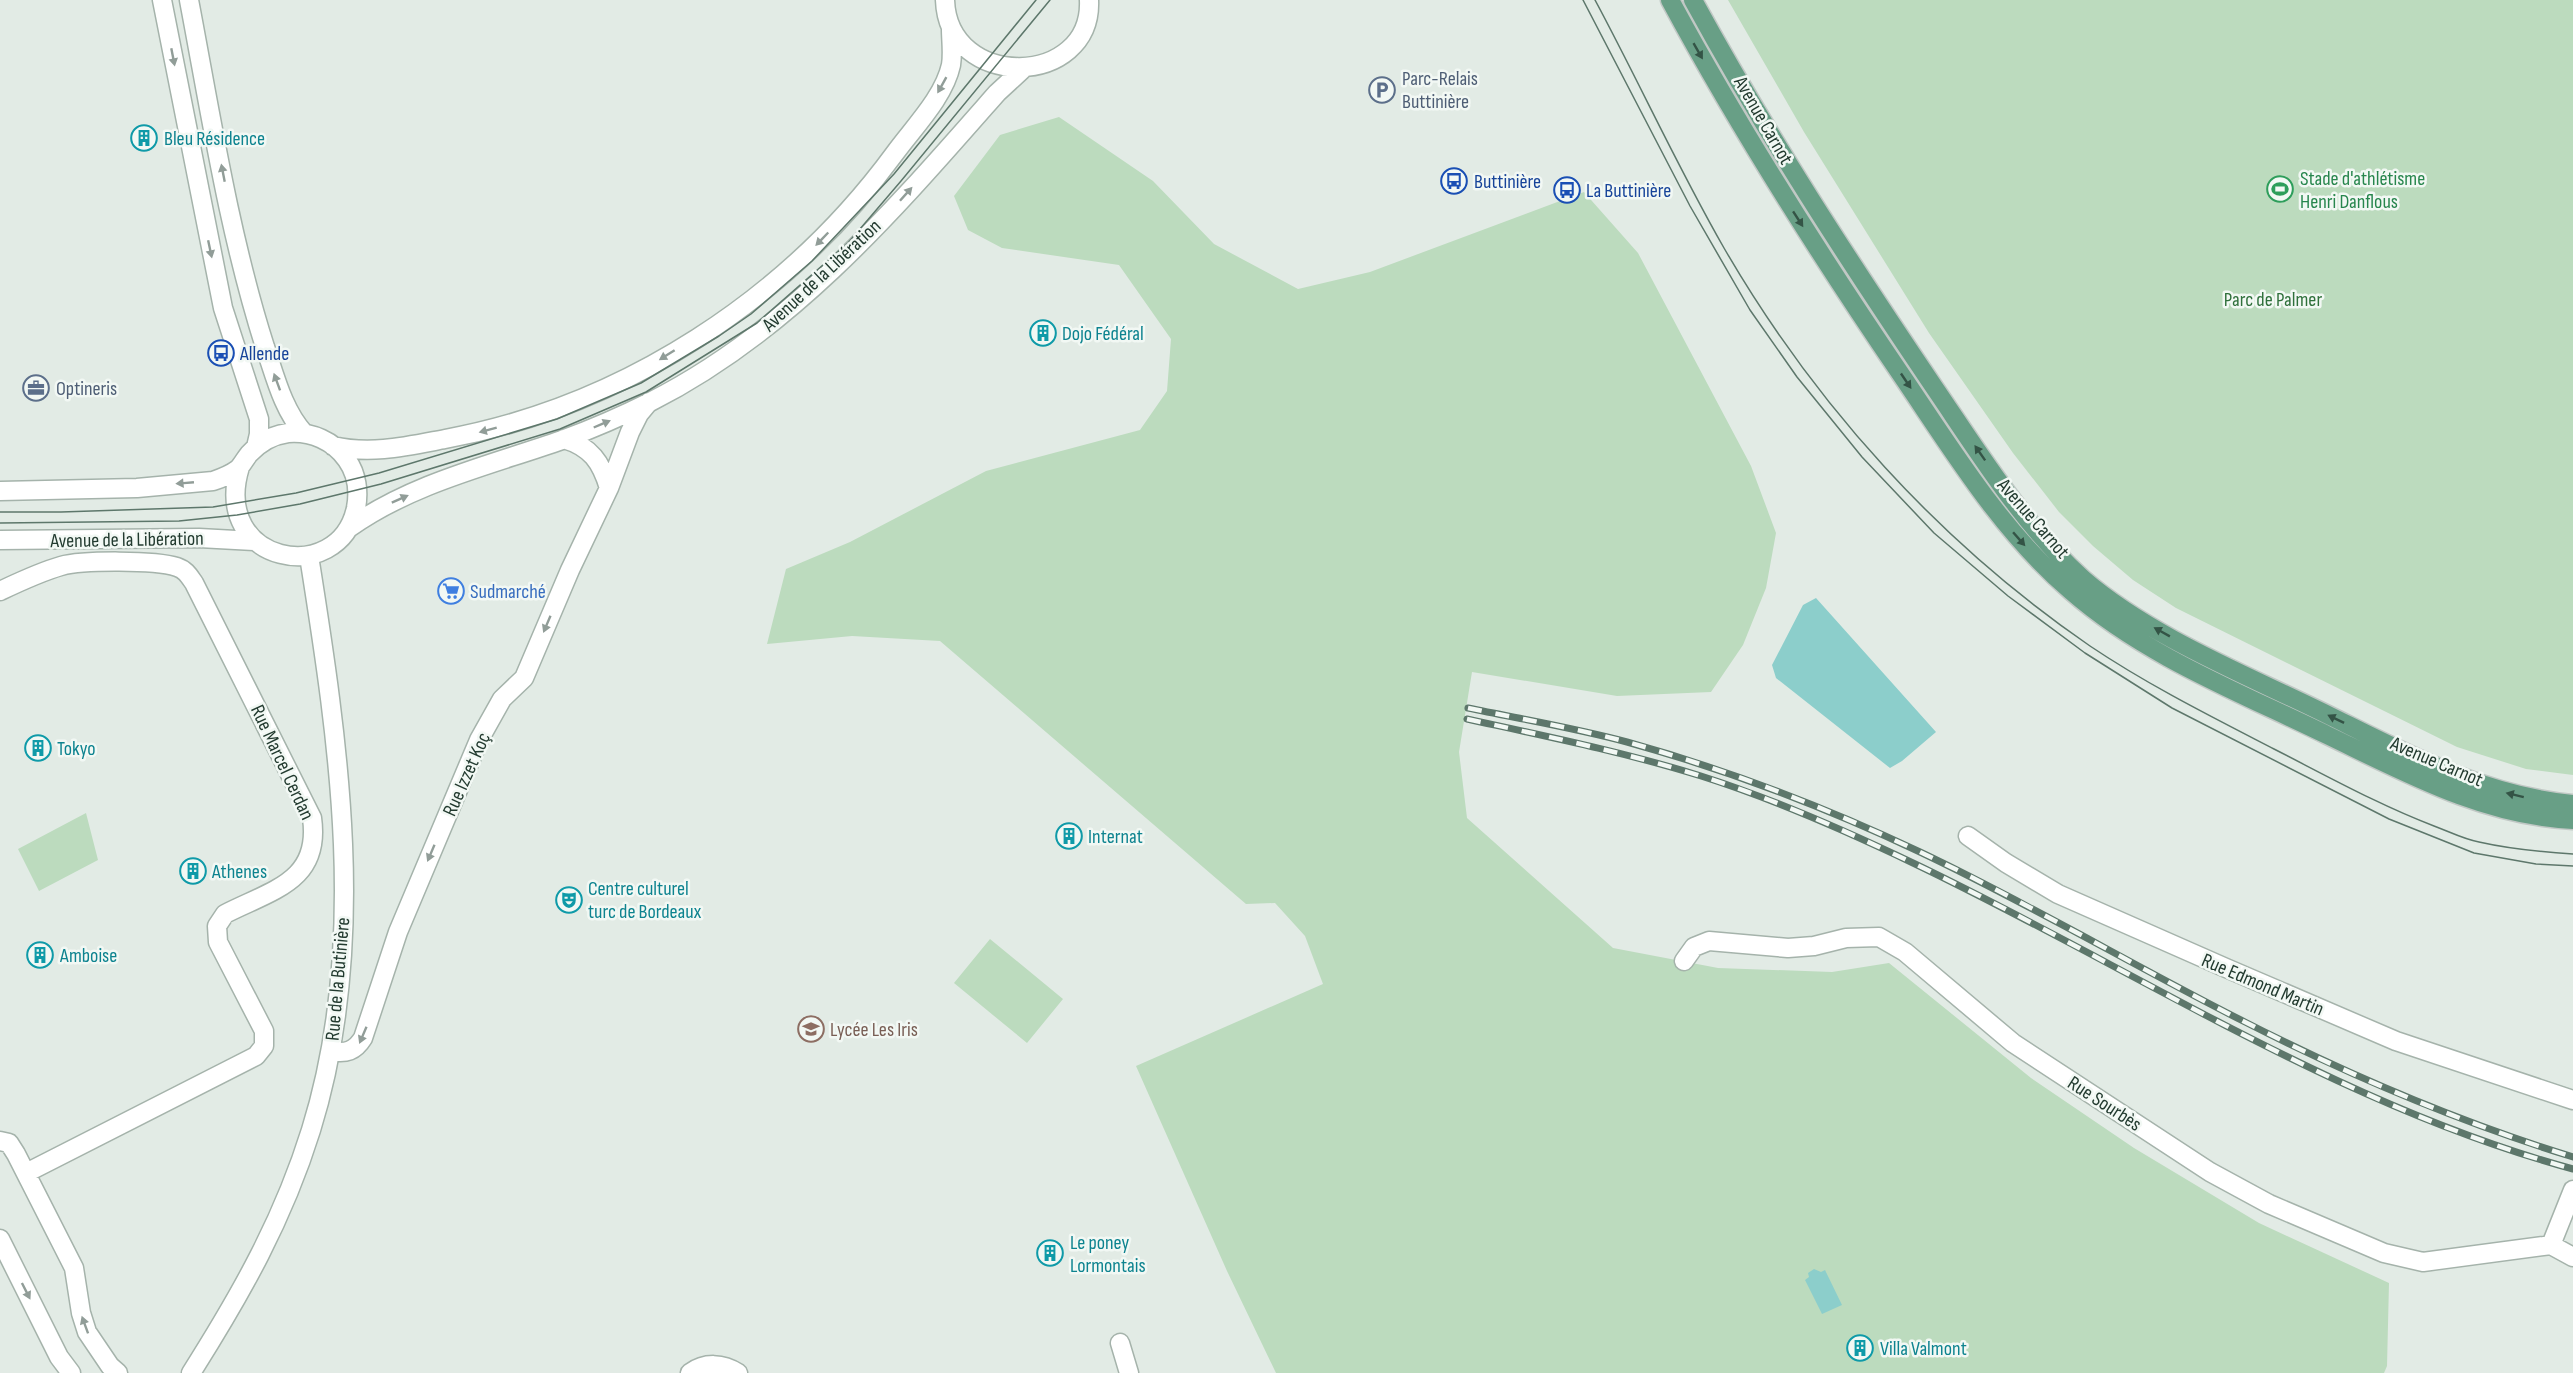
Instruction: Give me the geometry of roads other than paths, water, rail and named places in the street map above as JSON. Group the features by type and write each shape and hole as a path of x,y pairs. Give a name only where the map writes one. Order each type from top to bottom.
{"main road":[{"name":"Avenue Carnot","path":"1670,0 1769,173 1961,463 1998,514 2037,560 2073,593 2147,645 2416,778 2486,806 2538,818 2573,820"},
{"name":"Avenue Carnot","path":"1693,0 1784,158 1879,305 2012,499 2051,546 2084,579 2158,630 2425,763 2486,788 2537,801 2573,804"}],"street":[{"path":"162,0 223,308 259,419 256,447"},
{"path":"189,0 236,241 250,300 288,411 304,433"},
{"name":"Avenue de la Libération","path":"333,446 354,451 401,448 466,436 584,399 636,375 745,306 806,255 885,166 935,98 951,65 951,29 945,0"},
{"path":"951,29 963,45 996,66 1023,69 1039,66 1067,50 1078,38 1086,22 1089,0"},
{"name":"Avenue de la Libération","path":"349,528 373,512 415,492 564,439 650,402 690,381 731,354 795,305 854,250 998,93 1023,69"},
{"name":"Rue Izzet Koç","path":"331,1052 351,1051 358,1047 363,1038 398,932 479,740 502,699 524,678 570,570 609,488 630,432 639,414 650,402"},
{"path":"287,433 304,433 320,438 333,446 347,461 358,490 354,515 349,528 338,541 309,556 289,556 270,551 254,541 244,529 234,505 234,486 240,468 256,447 270,438 287,433"},
{"path":"564,439 588,449 596,457 602,466 609,488"},
{"path":"0,491 137,488 213,481 226,477 240,468"},
{"name":"Avenue de la Libération","path":"0,540 199,538 254,541"},
{"name":"Rue de la Butinière","path":"191,1373 232,1309 272,1232 311,1131 331,1052 340,992 344,936 337,750 325,653 309,556"},
{"name":"Rue Marcel Cerdan","path":"0,591 61,566 83,563 124,562 176,567 187,572 312,818 315,837 311,857 300,873 225,914 217,926 218,942 264,1031 264,1046 256,1056 26,1173"},
{"name":"Rue Edmond Martin","path":"1968,836 2006,863 2058,894 2226,968 2396,1041 2573,1100"},
{"name":"Rue Sourbès","path":"1684,962 1694,947 1709,941 1788,948 1814,946 1846,938 1879,937 1905,952 2013,1043 2210,1172 2269,1204 2385,1253 2423,1262 2551,1245"},
{"path":"0,1141 9,1143 74,1268 81,1313 87,1332 110,1366 118,1373"},
{"path":"2571,1205 2551,1245 2573,1257"},
{"path":"0,1239 59,1356 71,1373"},
{"path":"1120,1343 1129,1373"},
{"path":"690,1373 705,1365 717,1364 738,1373"}],"water":[{"path":"1816,598 1936,732 1902,761 1890,768 1776,678 1772,665 1803,605"},
{"path":"1814,1269 1821,1272 1825,1270 1842,1305 1822,1314 1805,1280 1809,1277 1808,1273"}],"tram line":[{"path":"0,512 213,507 296,493 379,473 557,419 641,383 751,314 812,261 894,174 1036,0"},
{"path":"0,523 179,521 237,515 300,504 381,484 560,429 646,392 757,323 848,243 1050,0"},
{"path":"1583,0 1690,206 1750,310 1797,377 1862,457 1934,533 2008,596 2085,653 2172,708 2389,819 2474,853 2536,864 2573,866"},
{"path":"1595,0 1707,218 1760,306 1798,362 1840,416 1885,467 1932,516 1982,562 2035,606 2090,646 2134,674 2353,790 2414,818 2473,841 2573,854"}],"railway":[{"path":"1468,708 1627,742 1739,777 1812,805 1961,872 2204,1001 2325,1061 2447,1113 2573,1157"},
{"path":"1467,719 1643,759 1701,776 1782,805 1887,851 1994,903 2236,1031 2318,1071 2401,1109 2486,1142 2573,1169"}],"place":[{"name":"Parc-Relais Buttinière","path":"1382,90"},
{"name":"Bleu Résidence","path":"144,138"},
{"name":"Buttinière","path":"1454,181"},
{"name":"Stade d'athlétisme Henri Danflous","path":"2280,189"},
{"name":"La Buttinière","path":"1567,190"},
{"name":"Dojo Fédéral","path":"1043,333"},
{"name":"Allende","path":"221,353"},
{"name":"Optineris","path":"36,388"},
{"name":"Sudmarché","path":"451,591"},
{"name":"Tokyo","path":"38,748"},
{"name":"Internat","path":"1069,836"},
{"name":"Athenes","path":"193,871"},
{"name":"Centre culturel turc de Bordeaux","path":"569,900"},
{"name":"Amboise","path":"40,955"},
{"name":"Lycée Les Iris","path":"811,1029"},
{"name":"Le poney Lormontais","path":"1050,1253"},
{"name":"Villa Valmont","path":"1860,1348"}],"park label":[{"name":"Parc de Palmer","path":"2273,299"}]}
